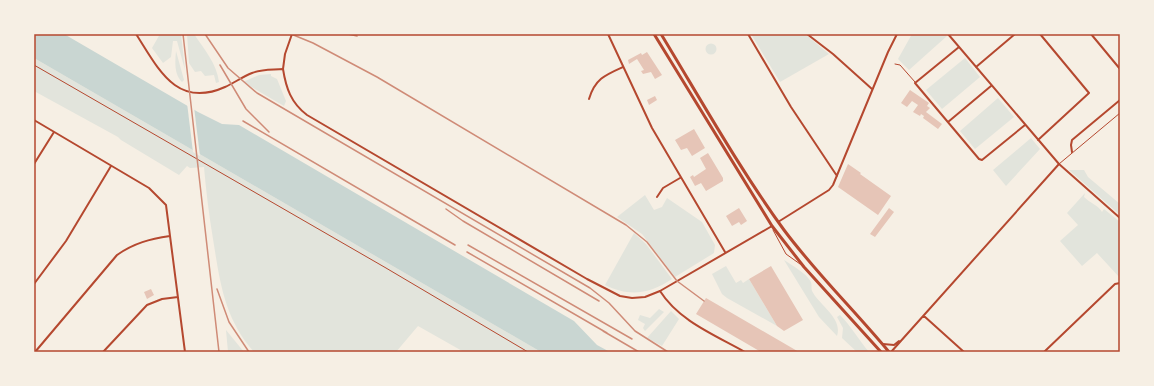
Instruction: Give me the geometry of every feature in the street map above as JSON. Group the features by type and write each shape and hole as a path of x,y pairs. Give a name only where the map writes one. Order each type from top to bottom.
{"main road":[{"path":"654,34 772,226 804,267 881,352"},
{"path":"662,34 735,155 778,222 810,262 890,352"},
{"path":"772,226 778,222"}],"street":[{"path":"136,34 165,76 176,87 188,92 215,91 253,73 283,69"},
{"path":"292,34 285,54 283,69 286,87 300,110 607,291 620,296 632,298 645,296 660,291 772,226"},
{"path":"608,34 652,128 680,178 725,252"},
{"path":"748,34 791,106 837,176"},
{"path":"807,34 828,50 872,89"},
{"path":"778,222 829,190 837,176 872,89 897,34"},
{"path":"948,34 1059,164 1120,218"},
{"path":"976,67 1015,34"},
{"path":"1038,140 1089,93 1040,34"},
{"path":"1092,34 1120,69"},
{"path":"959,46 915,83 979,159 982,160 1025,125"},
{"path":"590,99 592,87 598,80 623,67"},
{"path":"948,122 992,86"},
{"path":"1072,152 1070,146 1072,140 1120,100"},
{"path":"34,120 149,188 166,205 185,352"},
{"path":"34,164 54,132"},
{"path":"883,344 894,345 924,316 1059,164"},
{"path":"34,284 66,241 112,166"},
{"path":"657,197 663,188 680,178"},
{"path":"35,352 117,255 140,242 170,236"},
{"path":"1044,352 1115,284 1120,283"},
{"path":"660,291 672,308 684,317 744,352"},
{"path":"103,352 147,305 162,299 178,297"},
{"path":"924,316 964,352"},
{"path":"890,352 901,339"}],"lane":[{"path":"895,64 900,65 915,83"},
{"path":"1059,164 1120,113"},
{"path":"772,226 776,238 786,254 804,267"}],"path":[{"path":"34,65 386,268 528,352"}],"shaded area":[{"path":"34,34 64,34 198,112 222,124 239,125 574,321 597,345 610,352 541,352 34,58"},
{"path":"160,34 181,34 185,70 177,41 173,41 171,57 163,63 152,48"},
{"path":"187,34 194,34 206,51 216,69 219,82 216,83 214,75 205,76 201,71 195,72 189,63"},
{"path":"751,34 805,34 829,54 780,82"},
{"path":"912,34 945,34 947,36 909,70 898,59"},
{"path":"711,43 715,45 717,49 715,53 711,55 707,53 705,49 707,45"},
{"path":"176,51 184,80 182,82 176,72"},
{"path":"34,58 541,352 464,352 418,326 396,352 254,352 236,326 221,285 204,167 190,168 187,166 179,175 118,137 34,91"},
{"path":"965,58 980,77 942,109 926,90"},
{"path":"271,74 271,76 277,79 286,101 284,106 243,82 259,75"},
{"path":"998,98 1014,117 975,149 960,131"},
{"path":"1031,138 1040,149 1006,186 993,170"},
{"path":"1069,170 1084,170 1088,177 1120,204 1120,215"},
{"path":"1085,193 1084,197 1086,199 1102,212 1104,209 1120,222 1120,278 1097,253 1082,266 1060,241 1078,225 1067,213"},
{"path":"645,195 654,210 662,207 667,198 702,222 715,245 714,253 675,277 642,234 617,217"},
{"path":"634,233 646,244 672,279 656,288 639,292 622,291 605,285"},
{"path":"784,260 809,279 815,296 837,323 837,336 819,317"},
{"path":"726,266 736,283 741,280 743,283 749,279 777,326 722,294 712,274"},
{"path":"659,309 664,312 645,331 643,328 645,324 638,320 640,315 650,318"},
{"path":"671,311 679,319 662,346 647,338"},
{"path":"840,315 869,352 857,352 842,338 843,328 837,317"},
{"path":"226,330 244,352 228,352"}],"pier":[{"path":"187,103 194,107 200,156 193,152"}],"building":[{"path":"647,52 662,75 655,79 651,72 643,74 641,71 644,70 637,59 629,64 628,60 641,53 642,55"},
{"path":"910,90 929,103 927,106 930,108 926,112 942,124 938,129 923,118 924,116 921,114 920,116 913,112 918,105 912,101 907,107 901,103"},
{"path":"655,96 657,100 649,105 647,100"},
{"path":"694,129 705,148 692,156 687,148 681,150 675,140"},
{"path":"708,153 723,178 723,181 706,191 701,183 695,186 690,177 693,175 694,177 706,169 700,158"},
{"path":"848,164 891,196 878,215 838,187"},
{"path":"739,208 747,221 741,225 739,222 732,226 726,216"},
{"path":"889,208 894,212 875,237 870,234"},
{"path":"771,266 803,320 784,331 777,326 749,279"},
{"path":"151,289 154,295 147,299 144,292"},
{"path":"706,298 799,352 761,352 696,314"}],"railway":[{"path":"183,34 219,352"},
{"path":"205,34 228,68 257,93 590,288 609,303 635,331 668,352"},
{"path":"291,34 313,43 377,77 626,225 647,242 677,281 704,301"},
{"path":"348,34 357,36"},
{"path":"220,65 246,109 269,132"},
{"path":"243,121 455,245"},
{"path":"446,209 463,221 599,301"},
{"path":"468,245 632,339"},
{"path":"467,252 607,333"},
{"path":"217,289 229,322 249,352"},
{"path":"603,331 639,352"}]}
